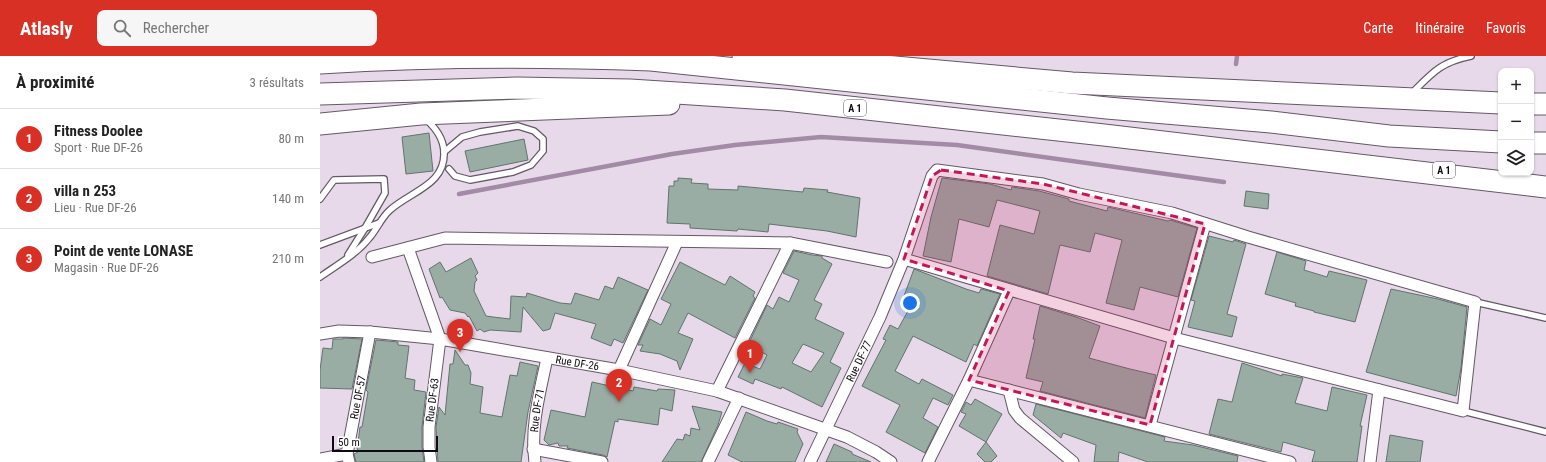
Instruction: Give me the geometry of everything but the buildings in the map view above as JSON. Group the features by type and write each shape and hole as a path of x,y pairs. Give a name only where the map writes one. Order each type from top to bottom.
{"highway":[{"path":"320,63 428,57 516,56 651,60 1107,108 1271,122 1389,136 1498,142"},
{"path":"651,60 735,56 818,60 1072,83 1405,100 1498,103"},
{"name":"A 1","path":"320,94 517,88 630,90 785,100 1387,168 1498,173"},
{"path":"320,124 421,114 785,100"},
{"path":"1534,104 1546,104"},
{"path":"1534,143 1546,143"},
{"path":"1387,168 1546,187"},
{"path":"1534,174 1546,174"}],"street":[{"name":"Rue DF-77","path":"810,462 880,317 904,259 932,176 937,170 1043,184 1079,194 1172,213 1205,224"},
{"path":"904,259 1008,291 1174,338 1463,411 1475,302 1205,224 1174,338 1150,425"},
{"path":"372,257 445,238 790,243 887,262"},
{"path":"619,370 677,242"},
{"path":"717,390 790,243"},
{"path":"408,248 440,339"},
{"path":"928,462 969,380 1008,291"},
{"name":"Rue DF-26","path":"320,334 339,332 370,332 440,339 619,370 717,390 847,437 876,452 891,462"},
{"name":"Rue DF-57","path":"348,458 370,332"},
{"name":"Rue DF-63","path":"431,462 429,427 440,339"},
{"name":"Rue DF-71","path":"535,462 533,431 547,358"},
{"path":"969,380 1150,425 1264,459 1290,462"},
{"path":"1009,390 1014,410 1020,418 1073,462"},
{"path":"1370,462 1379,390"},
{"path":"708,462 739,398"},
{"path":"533,448 602,462"},
{"path":"320,459 348,458"}],"lane":[{"path":"1405,100 1435,70 1445,64 1471,56"},
{"path":"320,277 346,258 370,237 391,208 425,186 436,177 442,168 444,144 436,129 421,114"},
{"path":"444,152 462,137 480,132 518,126 534,131 543,139 543,152 531,165 513,172 470,180 455,176 449,169"},
{"path":"320,199 334,180 384,179 385,193 346,258"},
{"path":"320,245 379,223"},
{"path":"1475,302 1546,318"},
{"path":"1463,411 1546,432"}],"highlighted area":[{"path":"941,170 1043,184 1205,224 1150,425 969,380 1009,291 904,259 932,176"}],"waterway":[{"path":"1236,64 1237,56"},
{"path":"459,194 672,154 735,145 821,137 957,145 1224,182"}],"place":[{"name":"Point de vente LONASE","path":"460,352"},
{"name":"Fitness Doolee","path":"750,373"},
{"name":"villa n 253","path":"619,402"}]}
